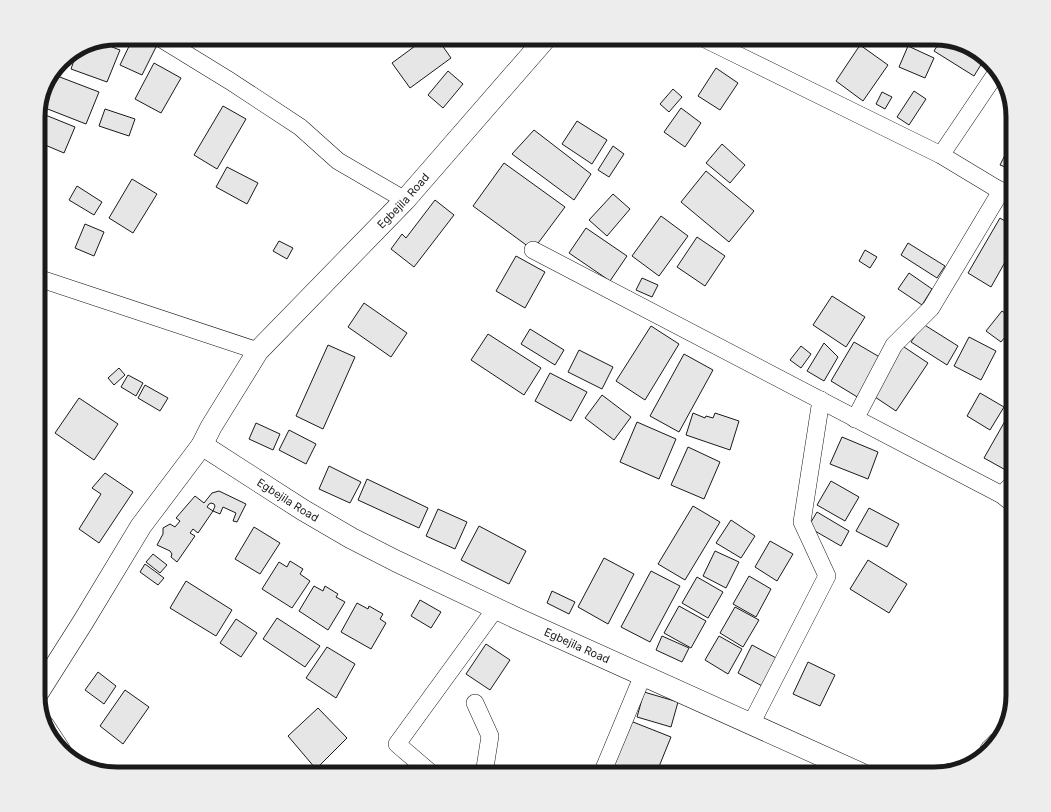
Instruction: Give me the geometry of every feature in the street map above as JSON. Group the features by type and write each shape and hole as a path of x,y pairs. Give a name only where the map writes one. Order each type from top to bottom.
{"street":[{"path":"171,45 300,127 338,161 405,200"},
{"name":"Egbejila Road","path":"540,45 405,200 258,351 211,427 202,445 303,510 351,538 396,561 846,767"},
{"path":"717,45 941,155 1006,193"},
{"path":"941,155 993,76"},
{"path":"855,418 894,345 931,308 1006,196"},
{"path":"533,250 855,418 1006,493"},
{"path":"45,280 258,351"},
{"path":"751,724 827,576 802,522 821,400"},
{"path":"45,668 141,526 202,445"},
{"path":"424,767 397,744 496,608"},
{"path":"605,767 643,675"},
{"path":"475,703 490,736 485,767"}],"building":[{"path":"113,45 112,47 120,50 107,82 71,69 74,59 90,50"},
{"path":"130,45 152,45 156,47 142,75 120,65"},
{"path":"416,45 442,45 451,58 410,88 392,63"},
{"path":"860,45 888,65 863,101 836,81"},
{"path":"938,45 948,46 961,50 982,63 974,76 934,51"},
{"path":"908,46 934,58 925,78 899,67"},
{"path":"154,63 181,78 161,113 135,99"},
{"path":"716,68 738,83 720,110 698,96"},
{"path":"448,71 463,84 443,108 428,95"},
{"path":"58,76 99,92 86,124 46,108 47,99 52,85"},
{"path":"673,89 682,97 669,112 660,104"},
{"path":"914,91 926,99 909,125 897,117"},
{"path":"882,92 892,97 885,109 876,104"},
{"path":"223,106 246,119 217,169 194,155"},
{"path":"681,108 701,123 685,147 664,132"},
{"path":"105,109 135,119 129,136 99,126"},
{"path":"45,115 75,127 64,153 45,145"},
{"path":"577,121 607,140 592,164 562,144"},
{"path":"534,130 591,174 574,200 512,154"},
{"path":"722,144 745,165 730,183 706,163"},
{"path":"613,146 624,154 609,177 598,170"},
{"path":"1006,153 1006,167 1000,165"},
{"path":"504,163 565,207 533,250 473,206"},
{"path":"227,167 258,183 247,204 216,187"},
{"path":"706,171 754,211 729,242 681,202"},
{"path":"132,179 157,194 133,233 109,218"},
{"path":"77,186 102,202 94,215 69,200"},
{"path":"613,194 630,209 607,236 589,220"},
{"path":"435,200 454,215 414,267 391,249 402,234 406,238"},
{"path":"661,216 688,236 659,276 632,256"},
{"path":"1000,218 1006,222 1006,260 991,287 968,273"},
{"path":"85,224 104,232 94,256 75,248"},
{"path":"586,228 627,256 610,281 569,253"},
{"path":"697,237 725,256 705,286 677,267"},
{"path":"279,241 293,248 287,259 273,251"},
{"path":"908,243 945,266 937,278 901,255"},
{"path":"865,250 877,257 870,268 859,261"},
{"path":"516,256 545,272 525,308 496,291"},
{"path":"909,273 932,289 922,305 898,289"},
{"path":"642,278 658,285 652,297 636,290"},
{"path":"832,296 865,317 846,347 813,325"},
{"path":"364,303 407,333 391,357 348,327"},
{"path":"1002,311 1006,314 1006,336 1001,342 986,331"},
{"path":"923,324 958,346 947,365 911,342"},
{"path":"651,326 679,344 645,400 616,381"},
{"path":"530,329 564,350 555,365 521,344"},
{"path":"488,334 541,368 524,395 471,360"},
{"path":"969,337 996,351 981,380 954,366"},
{"path":"854,342 883,359 859,398 831,381"},
{"path":"824,343 838,357 824,381 807,371"},
{"path":"328,345 355,357 323,429 296,416"},
{"path":"901,345 928,363 896,411 869,393"},
{"path":"801,346 811,354 801,368 790,360"},
{"path":"579,350 613,367 602,389 568,372"},
{"path":"684,354 713,370 679,432 650,416"},
{"path":"119,368 125,375 114,385 108,378"},
{"path":"550,373 587,392 571,421 535,401"},
{"path":"128,375 143,383 136,396 121,387"},
{"path":"145,385 168,398 160,411 138,398"},
{"path":"980,393 1004,407 990,430 967,416"},
{"path":"602,395 631,417 614,440 585,418"},
{"path":"79,398 118,424 94,460 55,433"},
{"path":"693,413 705,418 706,416 713,418 715,413 739,421 730,450 686,435"},
{"path":"1006,419 1006,470 984,458"},
{"path":"637,422 676,439 659,479 620,462"},
{"path":"256,423 280,434 273,450 249,439"},
{"path":"289,430 316,444 306,464 279,450"},
{"path":"842,437 878,452 868,479 830,464"},
{"path":"688,447 720,462 704,499 671,485"},
{"path":"329,466 361,482 350,503 319,489"},
{"path":"105,473 133,492 99,543 79,529 101,494 92,488"},
{"path":"367,479 428,508 419,528 358,500"},
{"path":"831,481 859,497 845,521 817,505"},
{"path":"219,491 246,504 237,522 233,521 236,513 223,507 220,514 213,511 198,533 193,529 190,533 195,536 177,562 171,557 172,554 170,551 157,545 163,534 163,528 170,524 175,527 180,521 176,518 195,496 204,503 212,493","holes":["211,503 215,506 213,511 207,507"]},
{"path":"693,506 720,522 685,580 658,564"},
{"path":"869,508 899,524 887,547 856,531"},
{"path":"438,509 467,522 455,549 426,536"},
{"path":"817,512 849,531 841,546 808,527"},
{"path":"731,520 755,536 741,558 716,543"},
{"path":"479,526 526,551 509,584 461,560"},
{"path":"254,527 280,543 260,574 235,559"},
{"path":"770,541 793,554 777,581 755,567"},
{"path":"715,551 739,562 726,588 703,576"},
{"path":"153,554 167,565 160,573 146,562"},
{"path":"604,558 634,574 608,624 578,607"},
{"path":"868,560 907,584 889,613 850,589"},
{"path":"290,561 303,569 300,574 310,581 292,608 262,589 279,562 287,567"},
{"path":"145,564 164,578 158,585 140,572"},
{"path":"651,571 680,586 650,642 621,627"},
{"path":"749,576 771,589 756,617 733,604"},
{"path":"697,577 723,592 708,618 682,603"},
{"path":"186,581 232,610 216,636 170,608"},
{"path":"314,586 323,591 325,586 338,594 336,597 345,602 328,630 299,611"},
{"path":"552,591 575,602 569,614 547,603"},
{"path":"420,600 441,612 431,628 411,616"},
{"path":"357,603 368,609 369,606 383,614 380,619 386,623 371,649 341,632"},
{"path":"679,606 706,621 691,648 664,633"},
{"path":"735,607 759,620 743,647 720,633"},
{"path":"277,618 320,646 305,667 263,639"},
{"path":"236,619 257,633 241,657 220,643"},
{"path":"662,636 689,648 682,662 656,650"},
{"path":"719,636 742,649 728,674 705,660"},
{"path":"486,644 510,660 490,690 466,674"},
{"path":"752,645 778,659 764,687 738,673"},
{"path":"327,647 355,664 336,698 306,678"},
{"path":"808,662 835,675 820,706 793,694"},
{"path":"98,672 116,686 104,704 85,690"},
{"path":"125,690 149,707 123,744 100,726"},
{"path":"644,692 678,702 671,727 637,717"},
{"path":"318,708 347,738 318,767 314,767 288,736"},
{"path":"628,720 671,737 659,767 611,767"}]}
